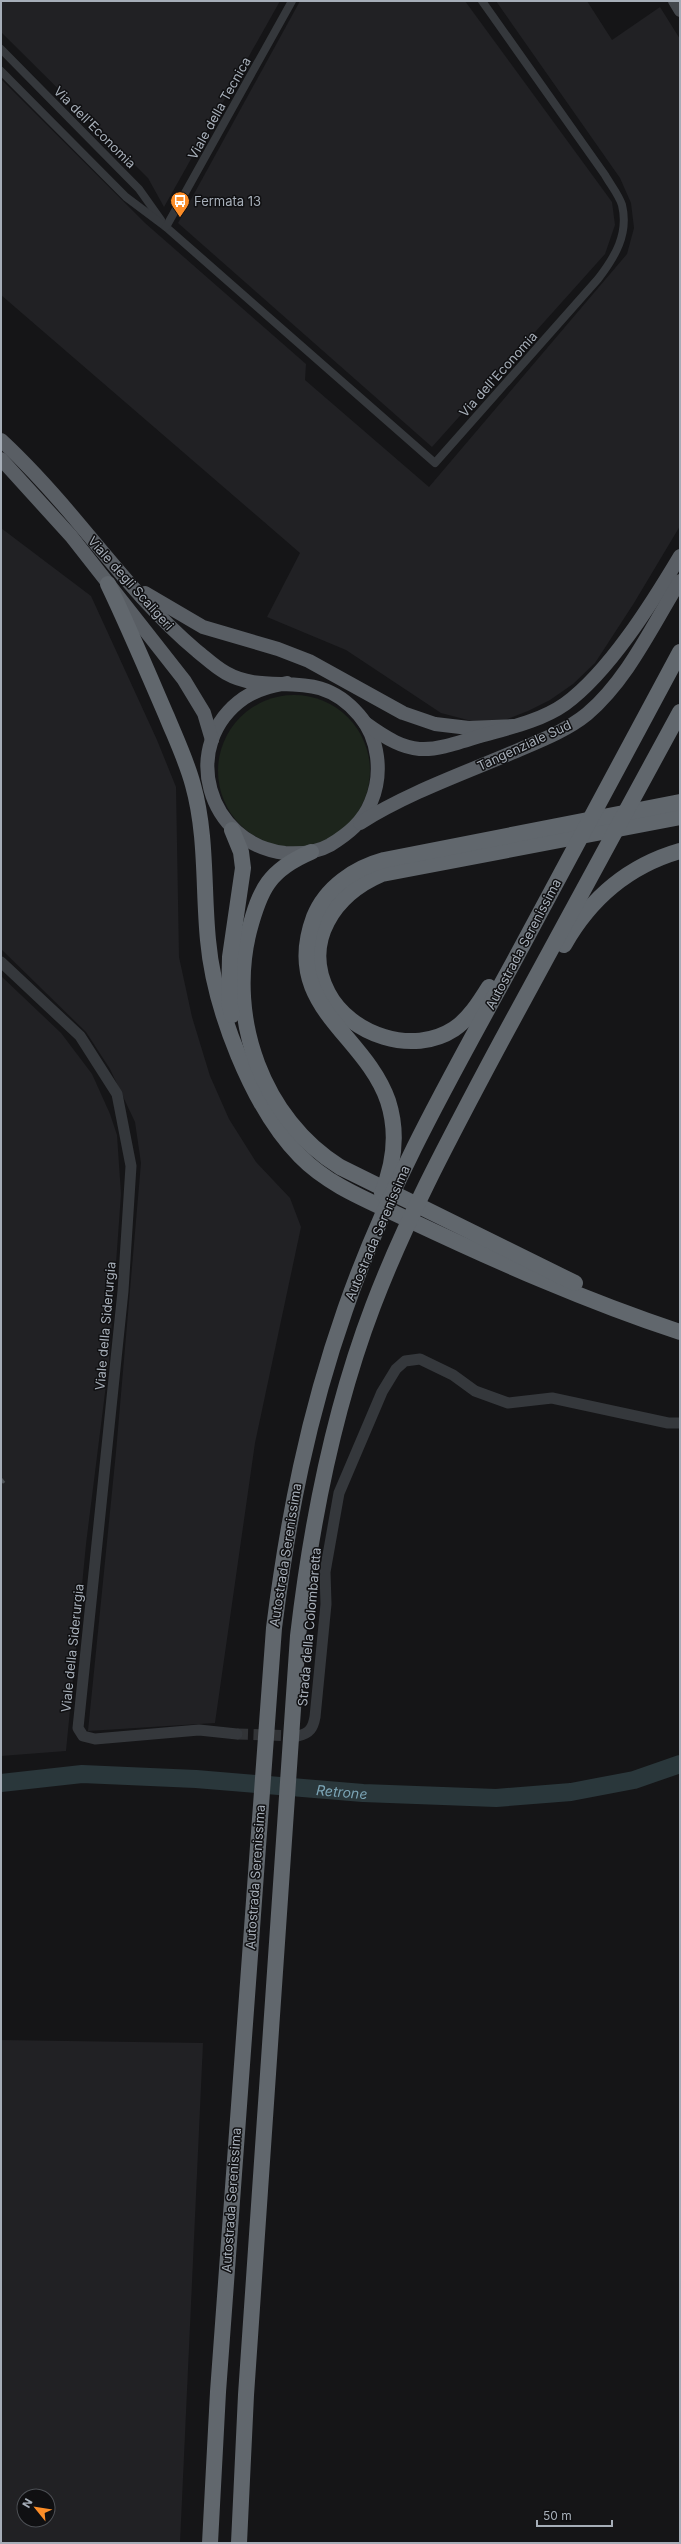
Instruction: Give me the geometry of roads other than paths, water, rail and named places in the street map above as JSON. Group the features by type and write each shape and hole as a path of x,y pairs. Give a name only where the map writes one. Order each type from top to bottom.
{"highway":[{"name":"Viale degli Scaligeri","path":"1,440 80,524 113,579 184,680 204,713 212,740"},
{"name":"Viale degli Scaligeri","path":"1,459 71,536 113,579 180,637 226,674 247,681 288,683 315,686 336,694 358,713 365,723 377,753 377,782 371,803 357,825 348,834 330,845 311,852 299,854 268,851 246,841 232,830 223,818 213,800 209,786 208,756 212,740 230,710 243,699 262,688 288,683"},
{"name":"Tangenziale Sud","path":"365,723 387,739 409,749 428,750 514,726 564,704 585,688 638,620 680,556"},
{"path":"113,579 203,627 278,649 309,661 403,713 435,724 468,728 514,726"},
{"path":"113,579 193,783 201,835 211,961 224,1013 241,1060 256,1093 277,1129 299,1155 333,1183 497,1262 630,1316 680,1332"},
{"name":"Tangenziale Sud","path":"357,825 384,808 558,732 586,714 614,686 639,650 680,580"},
{"name":"Autostrada Serenissima","path":"210,2543 218,2392 260,1799 274,1628 282,1565 308,1429 345,1309 371,1241 412,1152 680,652"},
{"name":"Autostrada Serenissima","path":"238,2543 247,2388 302,1606 307,1565 331,1448 343,1400 372,1308 392,1257 440,1157 537,973 680,712"},
{"path":"642,722 562,854 493,981 481,1000 463,1021 443,1035 432,1038 400,1040 375,1034 341,1010 333,1001 323,982 319,956 320,943 328,919 344,897 369,880 388,872 503,852 680,817"},
{"path":"308,1429 311,1396 330,1327 351,1267 390,1174 394,1139 389,1107 379,1083 365,1061 329,1017 313,989 307,961 311,926 321,904 332,890 362,868 396,857 680,802"},
{"path":"232,830 241,852 244,868 230,957 229,1002 241,1060"},
{"path":"440,1157 500,1062 545,977 584,914 605,891 625,876 641,867 680,851"},
{"path":"311,852 286,864 268,880 262,891 247,938 244,960 244,1008 251,1046 273,1097 289,1121 310,1144 340,1167 469,1229 575,1283 680,1322"}],"main road":[{"path":"674,1 680,11"}],"street":[{"name":"Viale della Tecnica","path":"166,227 292,1"},
{"name":"Via dell'Economia","path":"1,71 126,197 166,227 435,463 598,279 615,257 624,231 621,204 605,175 482,1"},
{"name":"Via dell'Economia","path":"1,49 139,189 166,227"},
{"name":"Viale della Siderurgia","path":"1,962 80,1036 117,1094 131,1166 123,1291 78,1728 83,1736 95,1739 199,1730 237,1734"},
{"name":"Strada della Colombaretta","path":"298,1736 306,1734 313,1728 326,1604 326,1572 339,1493 382,1392 396,1369 405,1361 420,1358 453,1375 476,1391 508,1403 552,1398 668,1424 680,1423"}],"waterway":[{"name":"Retrone","path":"1,1783 82,1774 196,1779 363,1793 496,1798 571,1792 634,1780 680,1764"}],"tunnel":[{"path":"237,1734 297,1736"}],"railway":[{"path":"1,1479 5,1484"}],"place":[{"name":"Fermata 13","path":"180,218"}]}
